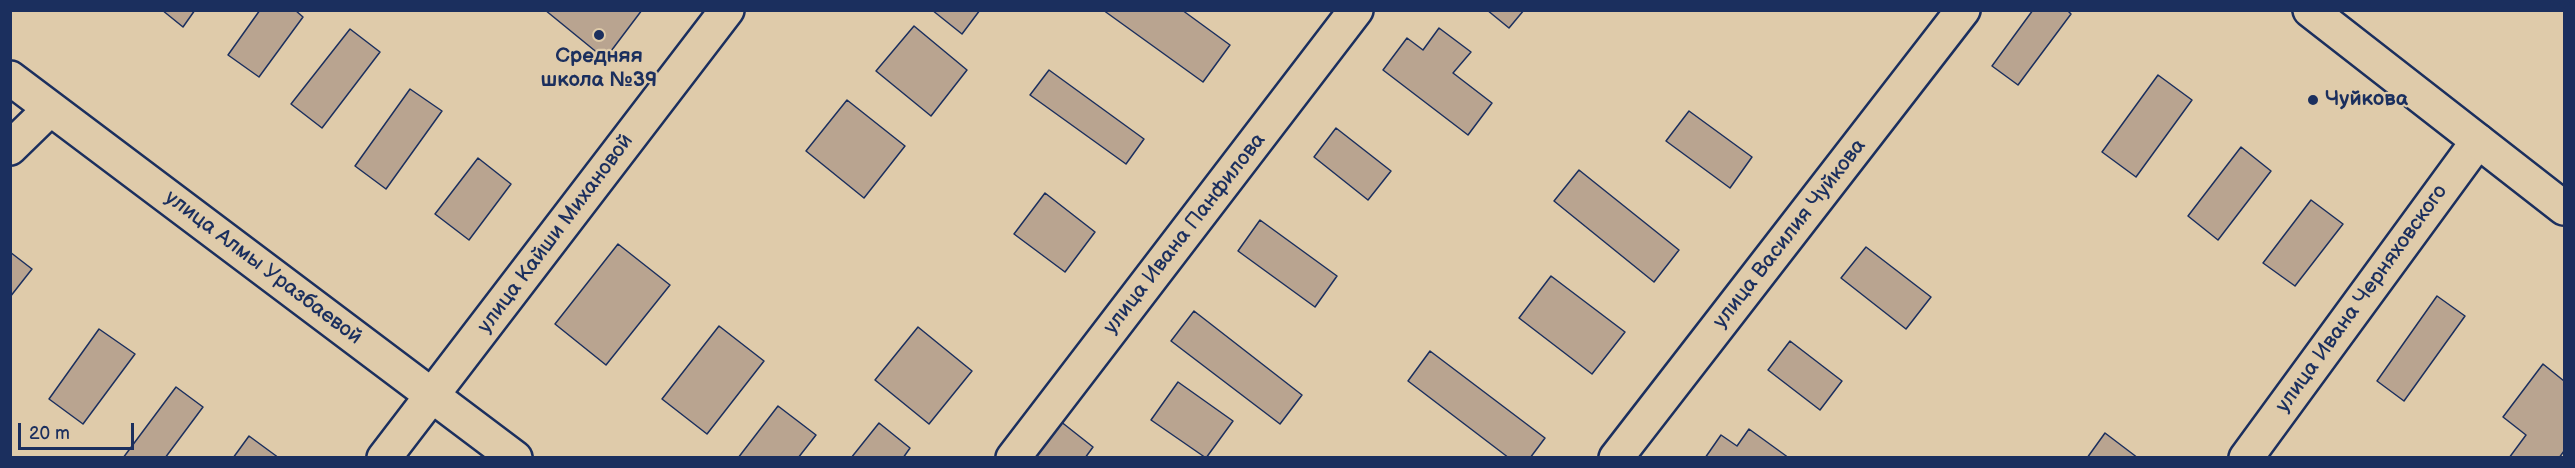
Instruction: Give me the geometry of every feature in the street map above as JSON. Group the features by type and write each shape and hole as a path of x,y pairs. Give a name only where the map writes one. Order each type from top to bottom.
{"street":[{"name":"улица Кайши Михановой","path":"384,458 727,10"},
{"name":"улица Ивана Панфилова","path":"1013,458 1356,10"},
{"name":"улица Василия Чуйкова","path":"1616,458 1963,10"},
{"path":"2310,10 2565,208"},
{"name":"улица Алмы Уразбаевой","path":"10,78 515,458"},
{"path":"10,148 50,109"},
{"name":"улица Ивана Черняховского","path":"2246,458 2478,141"}],"building":[{"path":"162,10 195,10 183,27"},
{"path":"260,10 295,10 303,17 259,77 228,55"},
{"name":"Средняя школа №39","path":"545,10 642,10 605,59"},
{"path":"932,10 980,10 962,34"},
{"path":"1103,10 1182,10 1230,45 1203,82"},
{"path":"1487,10 1524,10 1509,28"},
{"path":"2033,10 2067,10 2071,14 2018,85 1992,66"},
{"path":"914,26 967,70 931,116 876,71"},
{"path":"1439,28 1471,52 1453,73 1492,103 1468,135 1383,70 1407,38 1423,50"},
{"path":"350,29 380,52 322,128 291,104"},
{"path":"1049,70 1144,139 1126,164 1030,95"},
{"path":"2158,75 2192,100 2136,177 2102,152"},
{"path":"410,89 442,111 386,189 355,166"},
{"path":"847,100 905,146 864,198 806,151"},
{"path":"1689,111 1752,157 1730,188 1666,141"},
{"path":"1336,128 1391,171 1368,200 1314,157"},
{"path":"2241,147 2271,171 2218,240 2188,216"},
{"path":"478,158 511,184 469,240 435,214"},
{"path":"1579,170 1679,250 1654,282 1554,201"},
{"path":"1045,193 1095,232 1065,272 1014,234"},
{"path":"2311,200 2343,224 2295,286 2263,263"},
{"path":"1260,220 1337,276 1315,307 1238,251"},
{"path":"618,244 670,285 606,365 555,324"},
{"path":"1866,247 1931,297 1906,329 1841,278"},
{"path":"10,252 32,269 10,297"},
{"path":"1551,276 1625,332 1592,374 1519,318"},
{"path":"2437,296 2465,316 2404,401 2377,381"},
{"path":"1194,311 1302,395 1280,424 1171,341"},
{"path":"719,326 764,361 707,434 662,399"},
{"path":"918,327 972,371 929,424 875,380"},
{"path":"99,329 135,354 83,424 49,399"},
{"path":"1790,341 1842,381 1820,410 1768,370"},
{"path":"1430,351 1545,438 1530,458 1509,458 1408,381"},
{"path":"2543,364 2564,381 2564,451 2559,458 2509,458 2526,435 2503,417"},
{"path":"1178,382 1233,421 1206,458 1151,420"},
{"path":"176,387 203,407 165,458 123,458"},
{"path":"778,406 816,435 798,458 738,458"},
{"path":"1055,417 1093,447 1085,458 1023,458"},
{"path":"879,423 910,448 903,458 851,458"},
{"path":"1749,429 1789,458 1705,458 1721,435 1737,446"},
{"path":"2105,433 2138,458 2087,458"},
{"path":"249,436 279,458 233,458"}],"place":[{"name":"Средняя школа №39","path":"599,35"},
{"name":"Чуйкова","path":"2313,100"}]}
